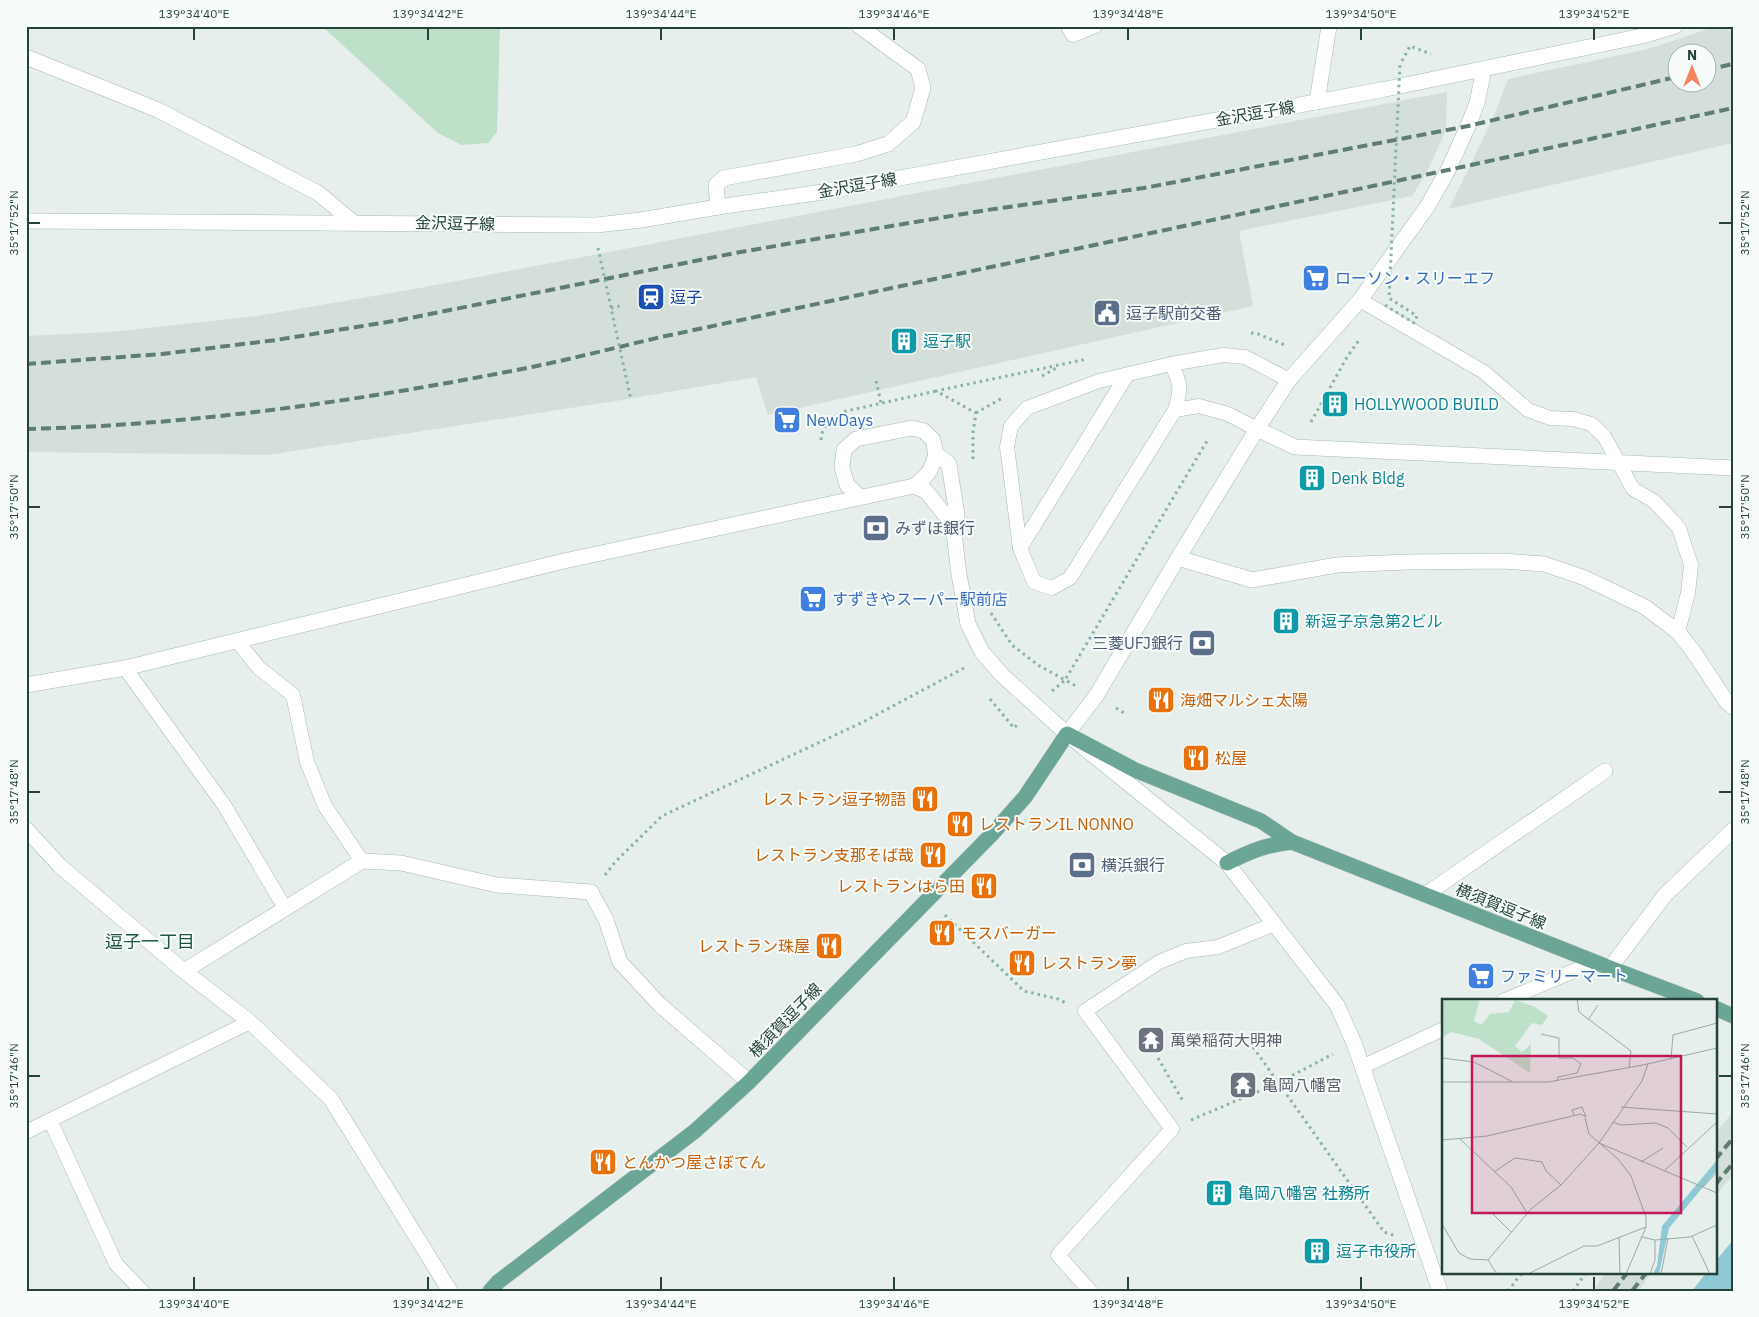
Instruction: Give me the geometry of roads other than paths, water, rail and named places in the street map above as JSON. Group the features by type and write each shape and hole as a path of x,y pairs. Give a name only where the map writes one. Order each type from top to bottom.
{"main road":[{"name":"横須賀逗子線","path":"490,1291 498,1282 695,1131 749,1082 993,833 1025,797 1067,734 1135,770 1261,821 1292,842 1692,999"},
{"path":"1227,863 1253,850 1273,844 1292,842"},
{"path":"1716,1008 1733,1016"}],"street":[{"path":"718,207 716,185 724,178 856,154 888,144 913,122 923,88 918,69 859,26"},
{"path":"1317,102 1329,26"},
{"name":"金沢逗子線","path":"26,221 597,225 641,220 823,192 1317,102 1642,36 1673,27"},
{"path":"26,57 158,110 318,193 354,223"},
{"path":"1067,734 1096,696 1178,558 1289,380 1360,300 1427,207 1448,170 1477,103 1484,69"},
{"path":"26,685 125,668 564,561 914,486 926,478 932,470 936,454 933,440 924,430 912,428 856,439 844,450 842,467 847,485 860,497"},
{"path":"1257,430 1295,447 1733,468"},
{"path":"936,454 949,464 957,515 953,525 959,574 968,624 982,652 1002,675 1067,734 1227,863 1337,1005 1354,1043 1427,1248 1440,1291"},
{"path":"914,486 926,492 953,525"},
{"path":"1178,558 1252,580 1337,565 1504,561 1544,564 1585,578 1645,607 1678,632 1726,701 1733,707"},
{"path":"1425,894 1604,771"},
{"path":"26,829 60,866 184,971 250,1022 331,1099 450,1291"},
{"path":"1610,968 1665,894 1733,830"},
{"path":"184,971 362,861 401,863 497,885 591,892 606,920 620,962 660,1005 749,1082"}],"lane":[{"path":"1068,26 1073,35 1095,26"},
{"path":"1360,300 1382,308 1484,372 1528,410 1550,418 1573,419 1591,424 1604,436 1633,489 1654,501 1679,528 1691,565 1688,593 1678,632"},
{"path":"1171,364 1178,377 1181,389 1175,410 1070,578 1052,588 1034,582 1020,548 1007,447 1011,426 1027,408 1098,381 1171,364 1223,355 1245,357 1289,380"},
{"path":"1020,548 1127,375"},
{"path":"1175,410 1199,406 1228,414 1257,430"},
{"path":"238,642 259,668 293,695 307,762 314,780 325,806 362,861"},
{"path":"125,668 224,805 285,908"},
{"path":"1090,1291 1058,1255 1172,1129 1085,1011 1159,962 1186,951 1218,947 1274,924"},
{"path":"1508,999 1595,962"},
{"path":"26,1132 250,1022"},
{"path":"1362,1067 1442,1029"},
{"path":"50,1120 116,1264 142,1291"}],"water":[{"path":"1733,1240 1733,1291 1692,1291 1705,1274 1716,1274 1716,1261"}],"railway":[{"path":"1716,68 1733,64"},
{"path":"26,364 162,354 276,340 400,320 735,253 987,210 1144,188 1468,126 1666,79"},
{"path":"26,429 90,427 280,409 469,379 1733,108"},
{"path":"1716,1159 1733,1138"},
{"path":"1716,1184 1733,1163"},
{"path":"1613,1291 1626,1274"},
{"path":"1632,1291 1645,1274"}],"place":[{"name":"ローソン・スリーエフ","path":"1316,278"},
{"name":"逗子","path":"651,297"},
{"name":"逗子駅前交番","path":"1107,313"},
{"name":"逗子駅","path":"904,341"},
{"name":"HOLLYWOOD BUILD","path":"1335,404"},
{"name":"NewDays","path":"787,420"},
{"name":"Denk Bldg","path":"1312,478"},
{"name":"みずほ銀行","path":"876,528"},
{"name":"すずきやスーパー駅前店","path":"813,599"},
{"name":"新逗子京急第2ビル","path":"1286,621"},
{"name":"三菱UFJ銀行","path":"1202,643"},
{"name":"海畑マルシェ太陽","path":"1161,700"},
{"name":"松屋","path":"1196,758"},
{"name":"レストラン逗子物語","path":"925,799"},
{"name":"レストランIL NONNO","path":"960,824"},
{"name":"レストラン支那そば哉","path":"933,855"},
{"name":"横浜銀行","path":"1082,865"},
{"name":"レストランはら田","path":"984,886"},
{"name":"モスバーガー","path":"942,933"},
{"name":"レストラン珠屋","path":"829,946"},
{"name":"レストラン夢","path":"1022,963"},
{"name":"ファミリーマート","path":"1481,976"},
{"name":"萬榮稲荷大明神","path":"1151,1040"},
{"name":"亀岡八幡宮","path":"1243,1085"},
{"name":"とんかつ屋さぼてん","path":"603,1162"},
{"name":"亀岡八幡宮 社務所","path":"1219,1193"},
{"name":"逗子市役所","path":"1317,1251"}],"district":[{"name":"逗子一丁目","path":"150,942"}]}
